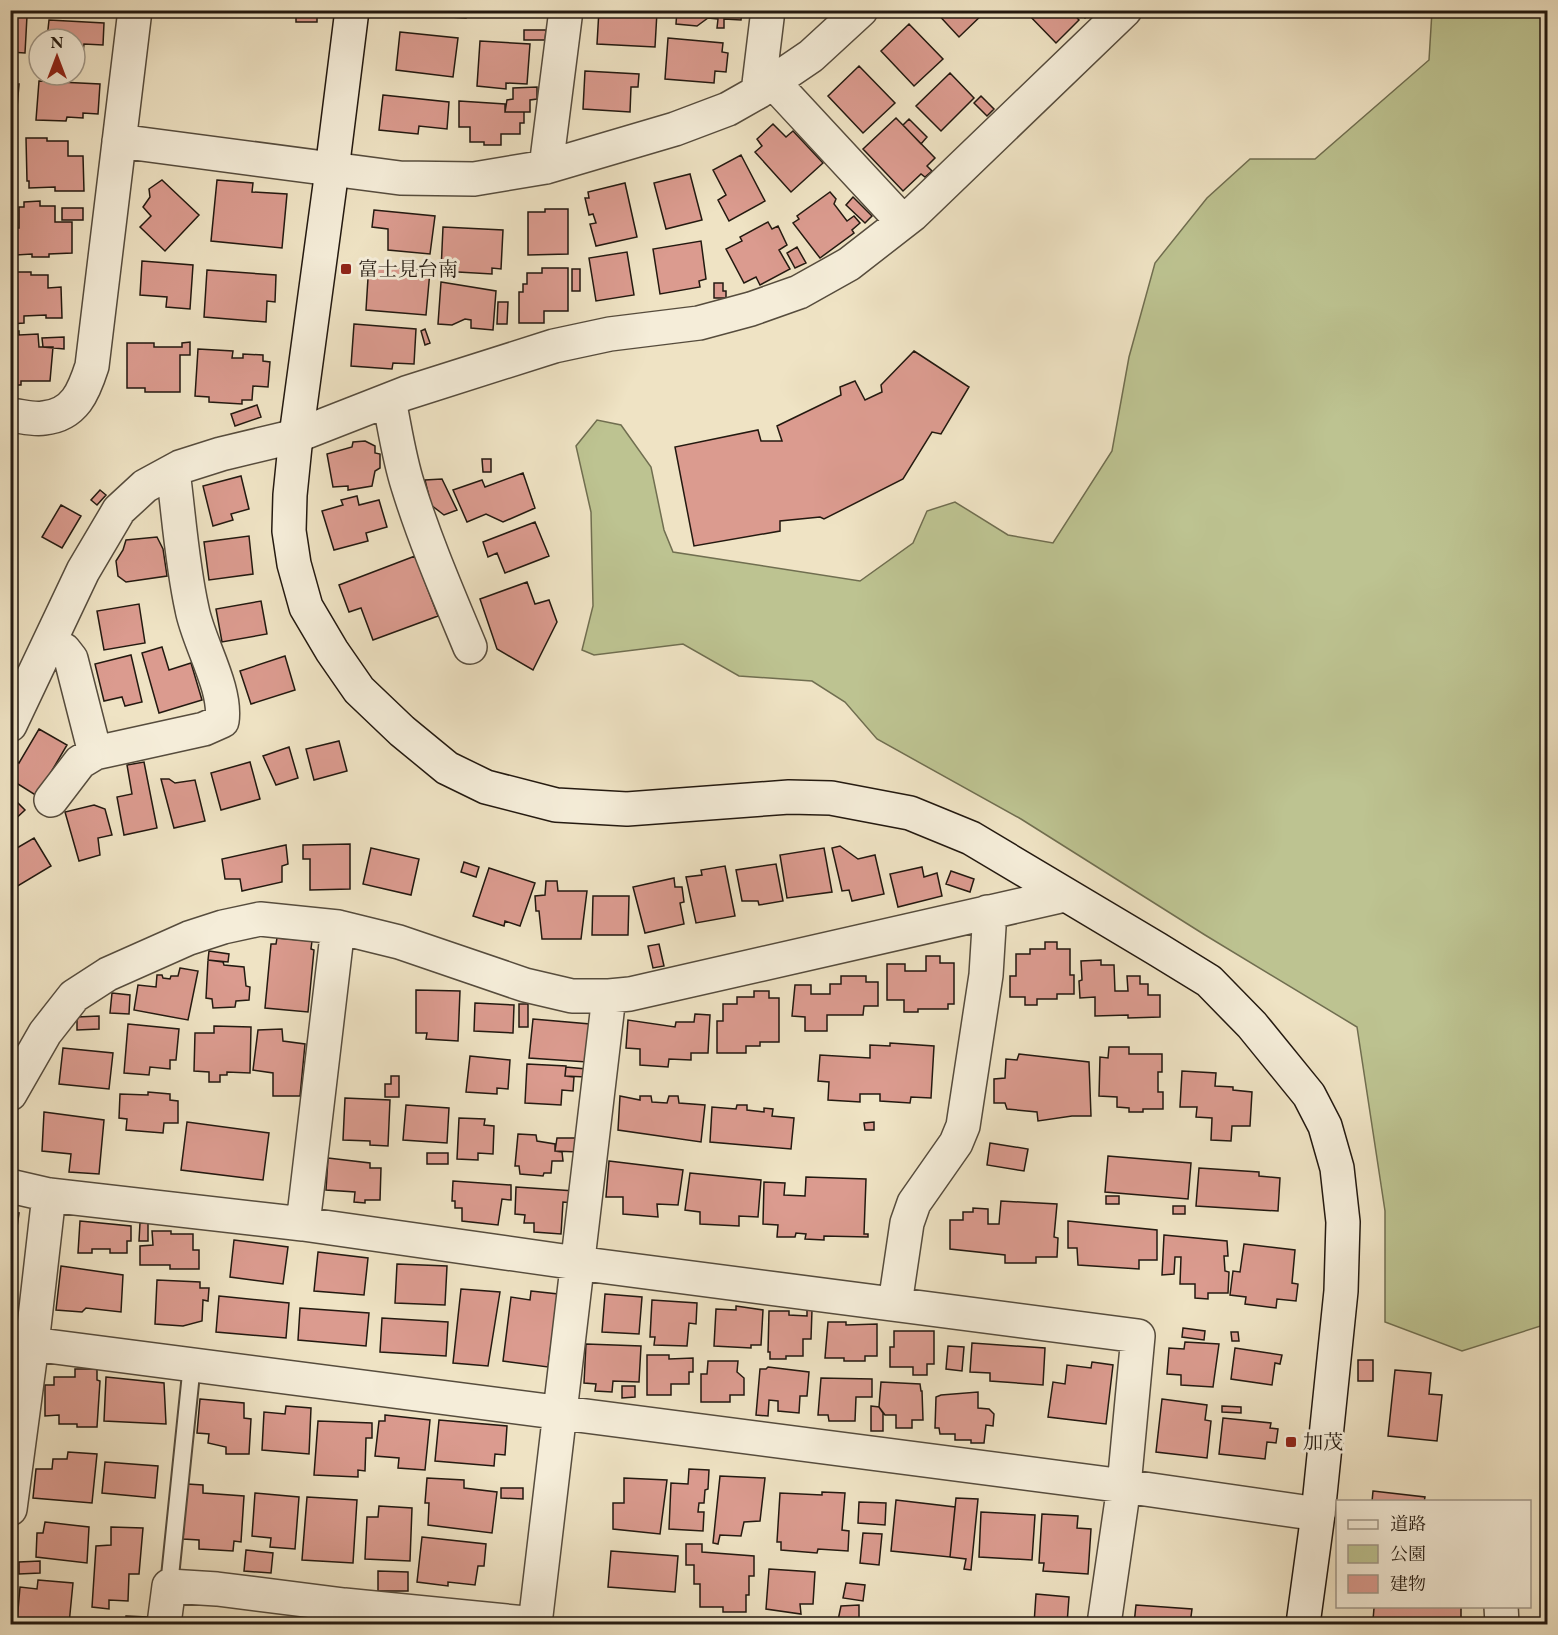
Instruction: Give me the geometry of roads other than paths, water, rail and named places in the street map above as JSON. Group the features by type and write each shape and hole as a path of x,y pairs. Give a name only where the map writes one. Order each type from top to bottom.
{"street":[{"path":"10,414 44,418 67,411 83,392 92,366 135,10"},
{"path":"352,10 290,495 289,531 294,564 306,606 332,651 359,690 402,731 447,768 486,787 556,806 627,809 789,797 831,798 910,813 971,838 1209,981 1252,1025 1309,1095 1325,1126 1337,1168 1343,1222 1341,1291 1318,1514 1303,1624"},
{"path":"546,167 566,10"},
{"path":"768,10 766,87 903,222"},
{"path":"119,141 400,178 474,179 546,167 675,129 728,109 766,87 811,56 861,10"},
{"path":"10,725 83,571 119,510 146,486 173,471 221,454 296,436 389,400 554,346 610,334 699,323 751,309 799,292 849,264 903,222 1125,10"},
{"path":"389,400 398,450 420,525 470,647"},
{"path":"51,800 80,762 95,753 204,729 222,720 223,711 214,677 192,611 173,471"},
{"path":"50,642 64,650 71,658 95,753"},
{"path":"10,1094 45,1034 74,996 108,974 189,938 223,927 260,919 338,927 399,942 525,985 572,996 609,996 630,994 1065,895"},
{"path":"896,1304 907,1223 914,1203 956,1143 963,1126 986,975 987,912"},
{"path":"303,1224 338,927"},
{"path":"164,1624 169,1586 217,1589 343,1615 535,1624 609,996"},
{"path":"10,1186 49,1195 303,1224 577,1263 1138,1336 1124,1486 1104,1624"},
{"path":"10,1509 49,1195"},
{"path":"32,1344 1124,1486 1318,1514"},
{"path":"1501,1608 1502,1624"}],"lane":[{"path":"169,1586 192,1365"}],"place":[{"name":"富士見台南","path":"346,269"},
{"name":"加茂","path":"1291,1442"}]}
